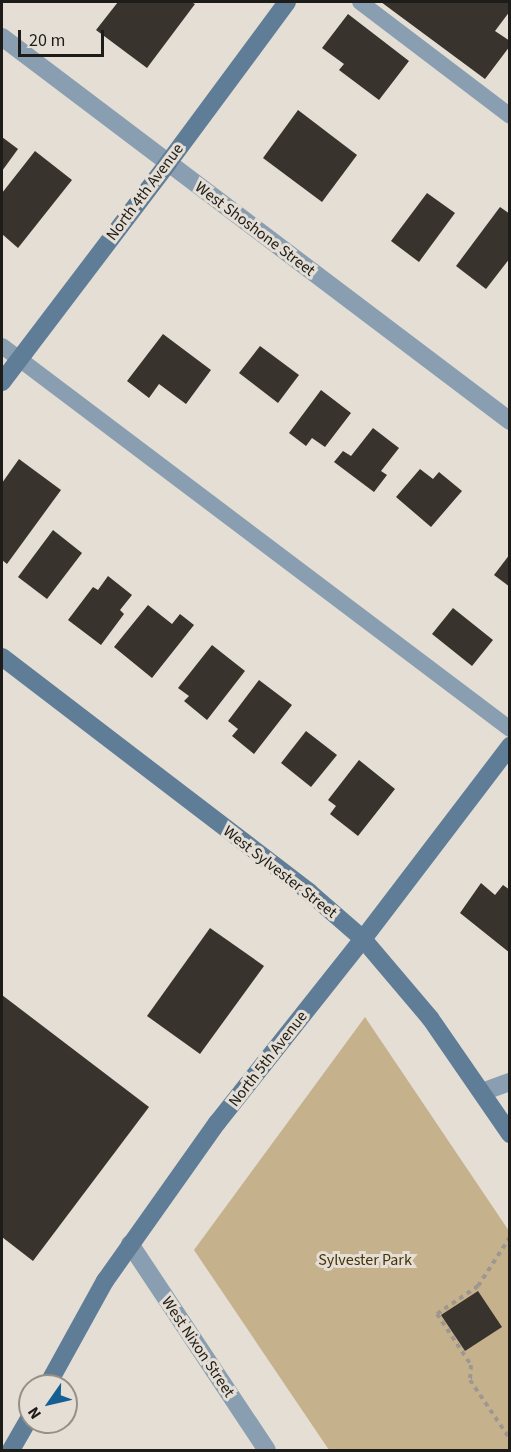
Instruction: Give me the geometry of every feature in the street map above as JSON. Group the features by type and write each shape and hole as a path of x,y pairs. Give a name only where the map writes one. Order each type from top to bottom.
{"street":[{"name":"North 4th Avenue","path":"2,382 168,163 286,2"},
{"name":"West Shoshone Street","path":"2,37 510,421"},
{"name":"West Sylvester Street","path":"2,657 309,892 363,939 430,1018 510,1134"},
{"name":"North 5th Avenue","path":"54,1374 105,1281 217,1123 363,939 510,746"},
{"path":"482,1092 510,1082"},
{"name":"West Nixon Street","path":"130,1244 267,1450"},
{"path":"11,1450 20,1434"}],"lane":[{"path":"360,2 510,116"},
{"path":"2,346 510,729"}],"path":[{"path":"510,1237 478,1286 437,1314 471,1365 470,1380 510,1439"}],"green space":[{"name":"Sylvester Park","path":"365,1017 509,1231 509,1450 329,1450 194,1250"}],"building":[{"path":"118,2 191,2 195,4 147,68 96,30"},
{"path":"381,2 510,2 510,11 495,31 510,41 510,46 485,79"},
{"path":"348,14 409,61 379,100 339,70 344,64 322,48"},
{"path":"298,110 357,155 322,202 263,158"},
{"path":"2,137 18,149 2,171"},
{"path":"35,151 72,180 18,248 2,234 2,193"},
{"path":"427,193 455,213 419,262 391,241"},
{"path":"500,207 510,214 510,258 486,289 456,266"},
{"path":"163,334 211,370 186,404 159,384 149,398 127,381"},
{"path":"260,346 299,375 278,403 239,373"},
{"path":"321,390 351,413 325,447 312,438 306,446 289,433"},
{"path":"373,428 399,448 381,471 387,475 374,492 334,462 343,451 351,456"},
{"path":"19,459 61,490 7,564 2,560 2,483"},
{"path":"420,469 433,479 439,472 462,491 431,527 396,497"},
{"path":"53,530 82,553 47,599 18,577"},
{"path":"510,554 510,587 494,575"},
{"path":"108,576 132,595 120,610 124,614 101,645 68,620 93,587 98,590"},
{"path":"148,605 172,624 180,614 194,625 152,678 114,647"},
{"path":"453,608 493,640 472,666 432,634"},
{"path":"212,645 245,671 207,720 184,701 189,696 178,688"},
{"path":"259,680 292,705 254,754 232,736 238,729 228,721"},
{"path":"306,731 337,755 311,787 281,763"},
{"path":"359,760 395,789 358,836 330,814 336,806 328,800"},
{"path":"481,883 495,895 503,885 510,890 510,953 460,913"},
{"path":"210,928 264,966 200,1054 147,1016"},
{"path":"2,995 149,1107 33,1261 2,1237"},
{"path":"478,1291 502,1327 465,1351 441,1315"}]}
